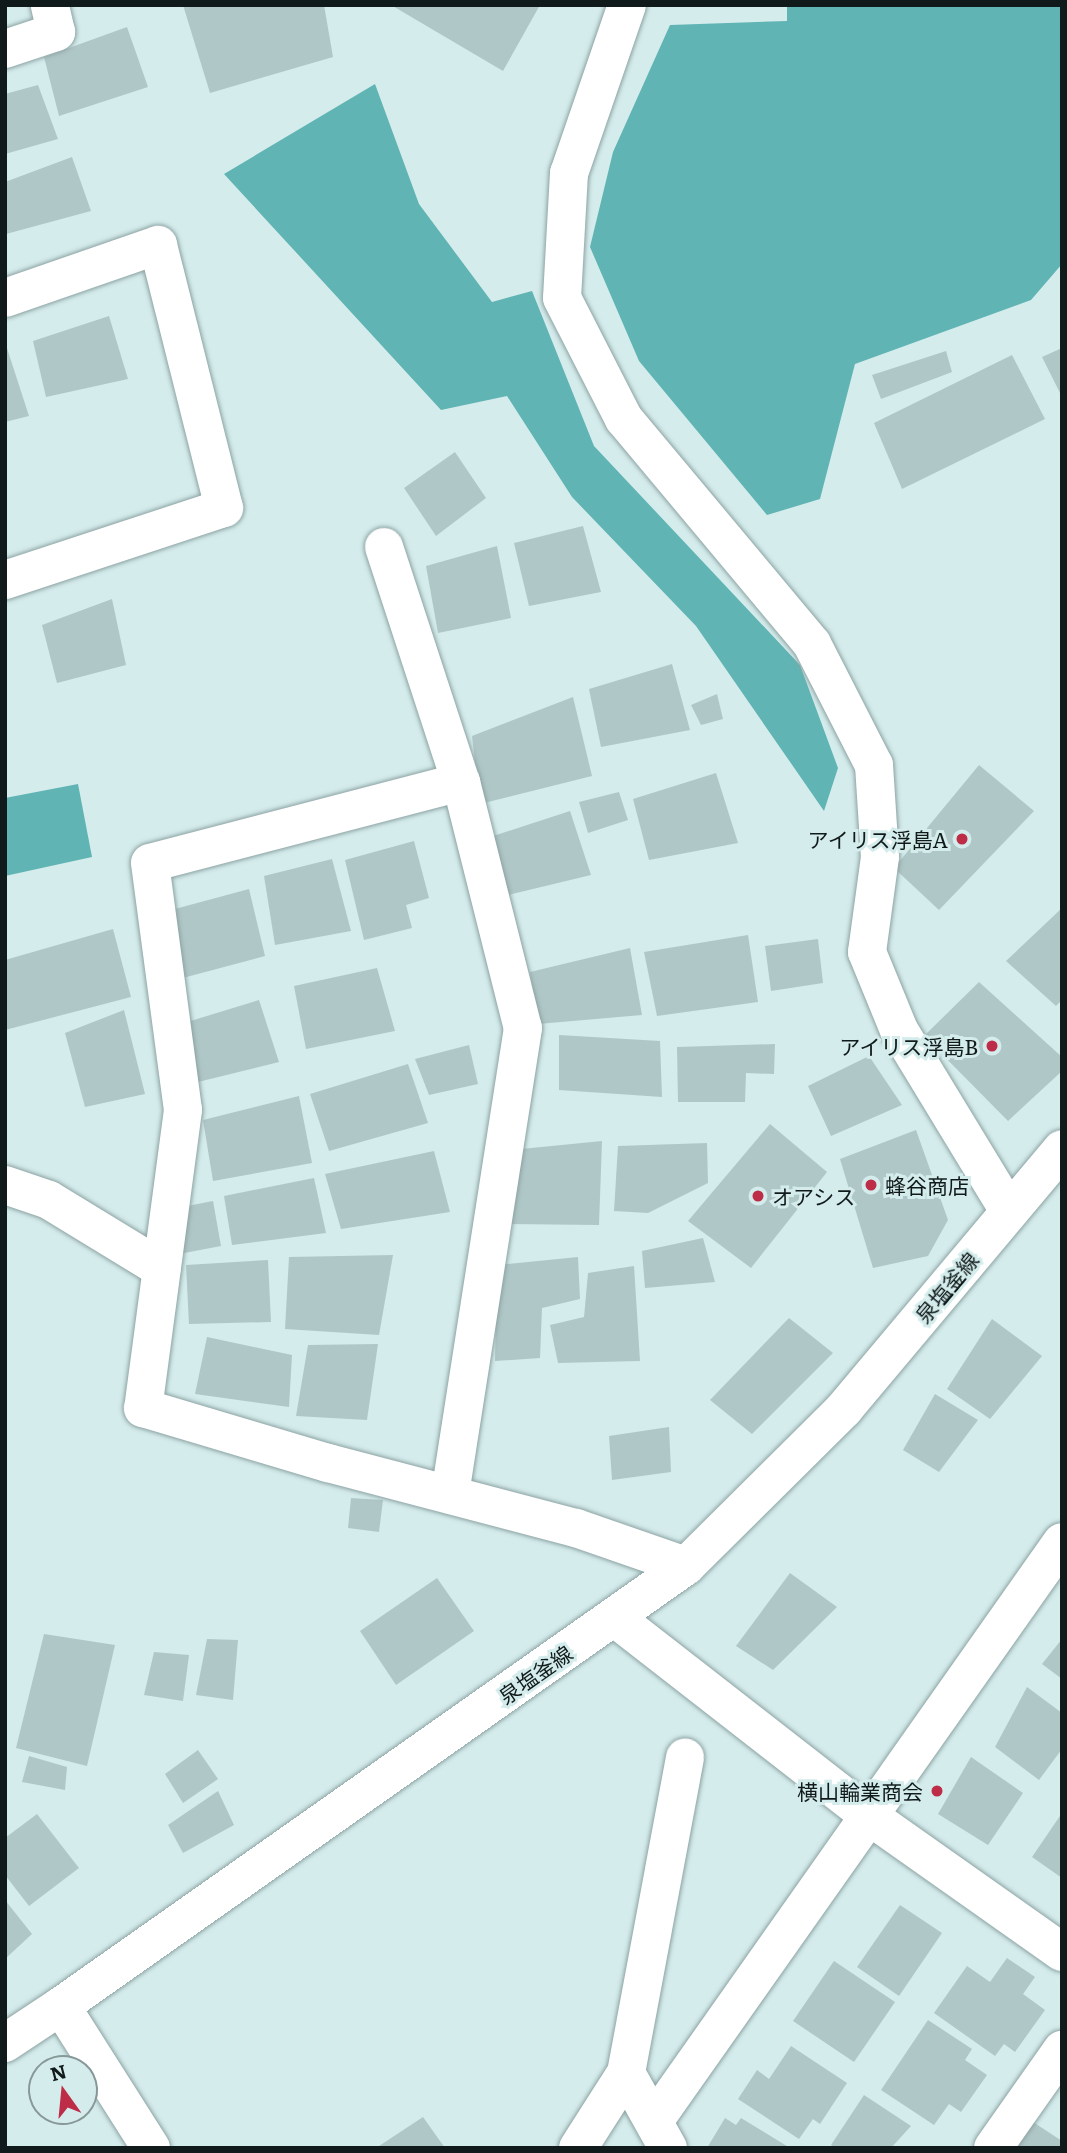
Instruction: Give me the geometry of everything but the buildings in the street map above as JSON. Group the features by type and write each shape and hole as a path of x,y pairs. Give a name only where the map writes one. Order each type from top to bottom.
{"street":[{"path":"5,48 55,32 50,5"},
{"path":"627,5 569,173 562,298 624,419 811,644 874,765 880,857 867,952 899,1030 1009,1211"},
{"path":"5,298 158,245 224,508 5,580"},
{"path":"384,547 461,782 523,1028 450,1494"},
{"path":"461,782 150,863 183,1110 143,1408 328,1463 576,1528 686,1566"},
{"name":"泉塩釜線","path":"5,2043 686,1566 844,1409 1062,1149"},
{"path":"5,1185 49,1200 162,1269"},
{"path":"626,2073 661,2134 869,1816 1062,1542"},
{"path":"615,1618 869,1816 1062,1952"},
{"path":"578,2148 626,2073 685,1757"},
{"path":"61,2006 151,2148"},
{"path":"993,2148 1062,2050"}],"shaded area":[{"path":"787,5 1062,5 1062,264 1031,300 855,364 820,499 767,515 639,361 590,247 613,152 670,25 787,21"},
{"path":"375,84 419,204 492,302 532,291 594,446 800,665 838,768 824,811 696,626 572,497 507,396 441,410 224,174"},
{"path":"78,784 92,857 5,876 5,798"}],"place":[{"name":"アイリス浮島A","path":"962,839"},
{"name":"アイリス浮島B","path":"992,1046"},
{"name":"蜂谷商店","path":"871,1185"},
{"name":"オアシス","path":"758,1196"},
{"name":"横山輪業商会","path":"937,1791"}]}
